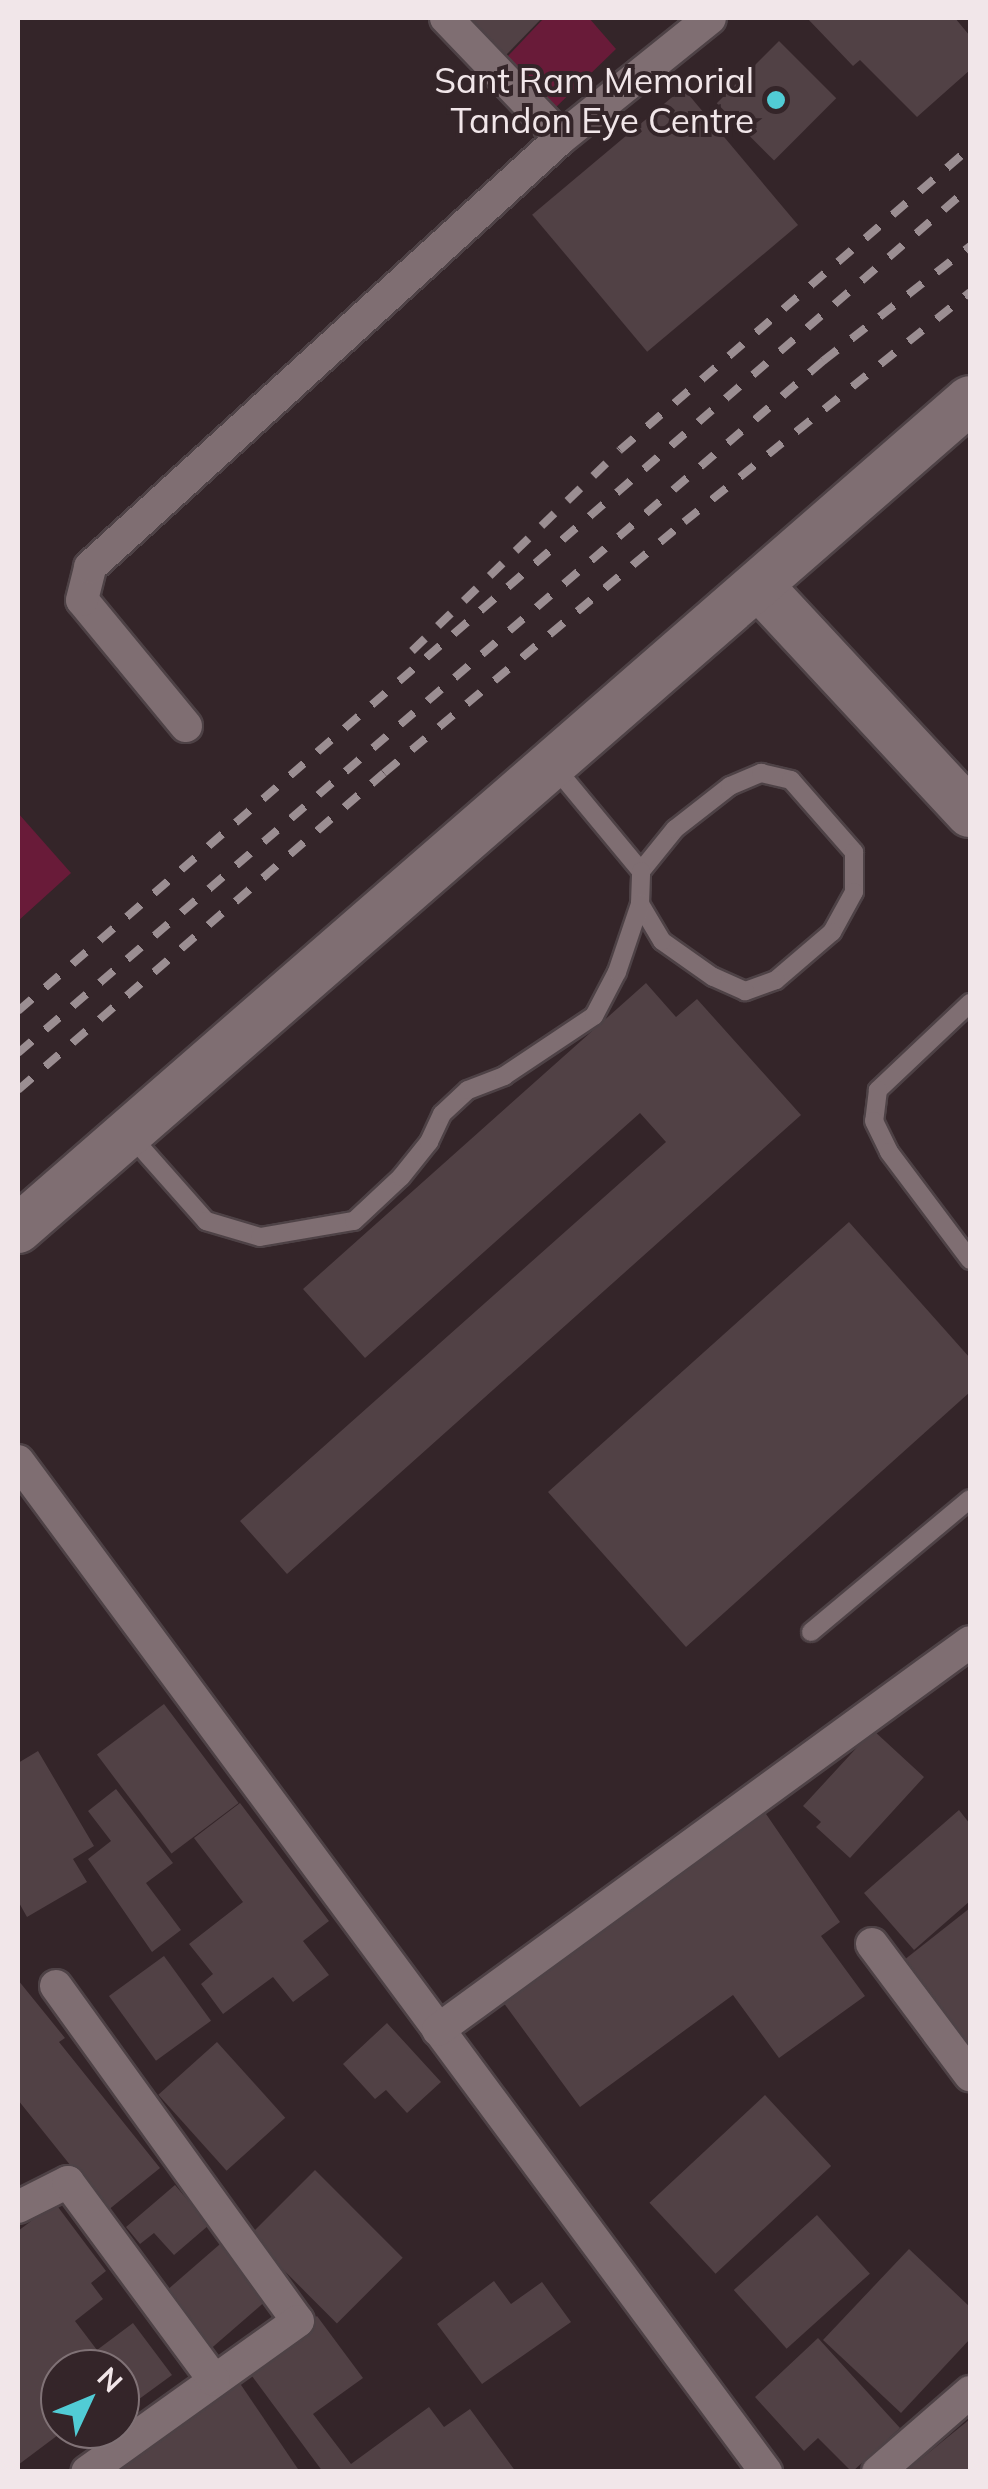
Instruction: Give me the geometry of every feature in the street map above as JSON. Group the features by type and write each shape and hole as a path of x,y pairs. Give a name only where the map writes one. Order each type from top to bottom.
{"street":[{"path":"446,18 561,138"},
{"path":"186,726 82,600 90,567 561,138 710,18"},
{"path":"18,1229 970,400"},
{"path":"759,586 970,813"},
{"path":"18,1461 766,2472"},
{"path":"438,2030 970,1642"},
{"path":"872,1944 970,2076"},
{"path":"56,1986 298,2321 87,2472"},
{"path":"18,2207 68,2182 214,2380"},
{"path":"878,2472 970,2392"}],"lane":[{"path":"553,765 642,871"},
{"path":"128,1133 206,1221 260,1237 354,1220 401,1178 429,1142 442,1114 468,1090 504,1076 594,1016 617,972 640,904 642,871 675,829 730,786 761,773 791,780 854,852 854,892 832,932 776,980 744,991 713,977 662,940 640,904"},
{"path":"970,1002 878,1090 874,1121 890,1152 970,1260"},
{"path":"810,1632 970,1499"}],"shaded area":[{"path":"544,18 589,18 616,49 554,109 507,57"},
{"path":"18,813 71,873 18,921"}],"building":[{"path":"470,18 542,18 506,55"},
{"path":"807,18 955,18 970,36 970,70 917,117 860,60 853,66"},
{"name":"Sant Ram Memorial Tandon Eye Centre","path":"779,41 836,98 774,161 717,103"},
{"path":"683,88 798,225 647,352 532,215"},
{"path":"646,983 676,1017 697,999 801,1115 287,1574 240,1521 666,1142 640,1113 365,1358 303,1289"},
{"path":"849,1222 970,1358 970,1392 686,1647 548,1492"},
{"path":"164,1704 239,1803 172,1854 97,1755"},
{"path":"873,1730 924,1777 850,1858 816,1827 821,1822 803,1806"},
{"path":"38,1751 94,1846 73,1859 87,1882 27,1917 18,1901 18,1763"},
{"path":"116,1789 173,1863 146,1883 181,1930 152,1952 88,1859 111,1841 88,1811"},
{"path":"240,1803 329,1921 303,1941 329,1975 293,2002 273,1977 223,2014 201,1984 213,1974 189,1944 243,1902 194,1838"},
{"path":"959,1810 970,1824 970,1901 914,1950 864,1893"},
{"path":"764,1811 840,1922 821,1936 865,1996 779,2058 733,1995 580,2107 503,2002"},
{"path":"970,1908 970,2049 899,1964"},
{"path":"164,1956 211,2021 156,2061 109,1996"},
{"path":"18,1980 65,2038 59,2042 160,2168 107,2211 18,2100"},
{"path":"387,2023 441,2082 407,2113 386,2090 375,2099 343,2064"},
{"path":"217,2042 285,2118 227,2171 158,2095"},
{"path":"765,2095 831,2166 716,2274 649,2203"},
{"path":"315,2170 403,2258 337,2323 249,2236"},
{"path":"175,2185 209,2225 174,2255 154,2233 140,2244 126,2227"},
{"path":"55,2203 106,2271 91,2283 103,2299 75,2321 96,2349 40,2349 40,2448 18,2465 18,2231"},
{"path":"817,2215 870,2274 787,2349 734,2290"},
{"path":"227,2238 275,2293 205,2354 157,2299"},
{"path":"909,2249 970,2307 970,2339 901,2413 823,2340"},
{"path":"494,2281 511,2304 542,2282 571,2322 482,2384 437,2324"},
{"path":"317,2316 363,2378 313,2414 351,2464 429,2407 444,2427 470,2409 516,2472 323,2472 246,2368"},
{"path":"133,2323 172,2375 140,2398 140,2349 98,2349"},
{"path":"818,2338 900,2428 852,2472 818,2438 804,2451 755,2397"},
{"path":"237,2379 300,2472 100,2472 134,2449 140,2449 140,2445"},
{"path":"970,2419 970,2472 905,2472"}],"railway":[{"path":"412,651 620,450 970,148"},
{"path":"18,1011 970,187"},
{"path":"18,1053 823,361 970,246"},
{"path":"18,1090 384,773 684,522 970,292"}],"place":[{"name":"Sant Ram Memorial Tandon Eye Centre","path":"776,100"}]}
